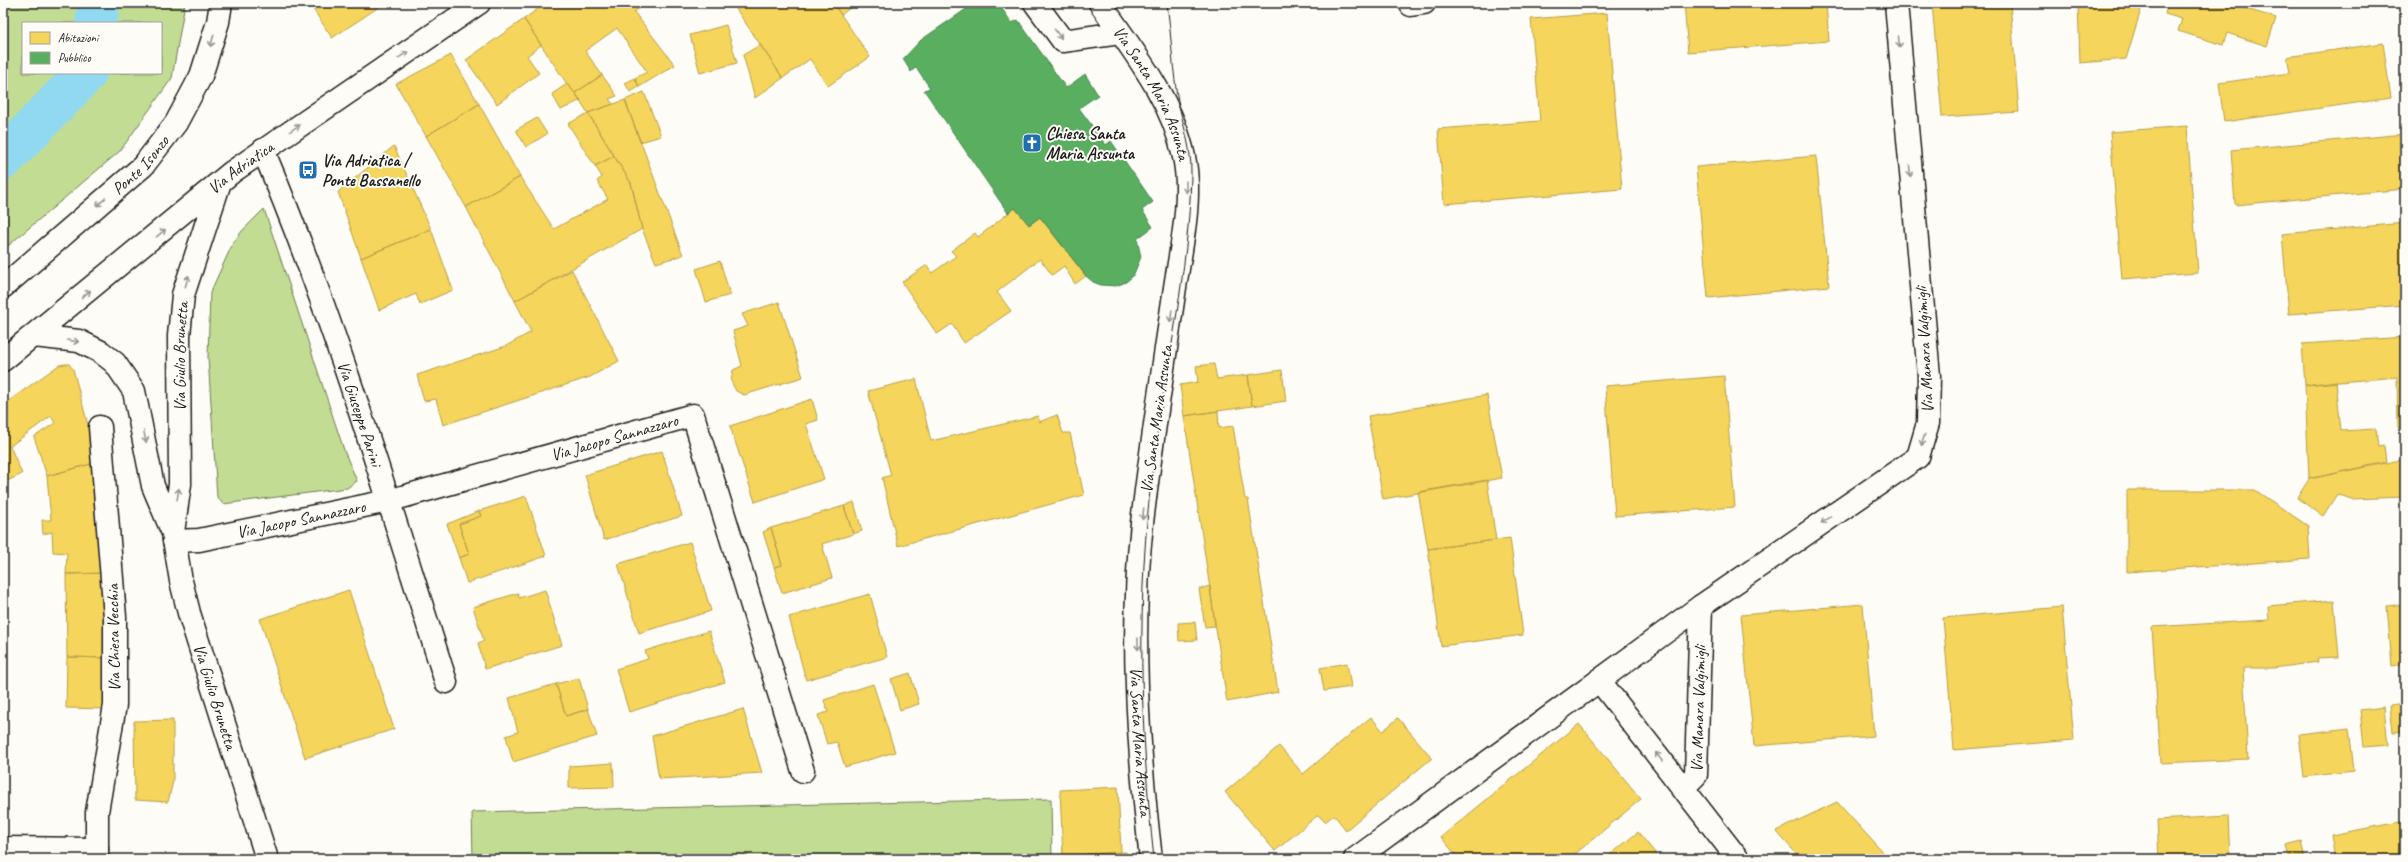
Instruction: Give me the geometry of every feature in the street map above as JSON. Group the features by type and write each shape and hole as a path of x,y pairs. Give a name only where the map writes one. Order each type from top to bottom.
{"street":[{"name":"Ponte Isonzo","path":"3,287 143,166 176,123 201,76 218,22 221,3"},
{"name":"Via Adriatica","path":"7,354 34,336 219,184 263,150 479,3"},
{"path":"1035,3 1063,41 1120,33"},
{"name":"Via Santa Maria Assunta","path":"1100,3 1163,98 1176,125 1186,172 1186,199 1181,246 1152,442 1138,572 1138,716 1151,859"},
{"name":"Via Manara Valgimigli","path":"1355,859 1701,606 1918,457 1928,423 1929,376 1896,3"},
{"name":"Via Giuseppe Parini","path":"263,150 310,268 388,501 446,682"},
{"name":"Via Giulio Brunetta","path":"173,537 180,484 179,336 183,295 219,184"},
{"name":"Via Giulio Brunetta","path":"34,336 79,341 101,352 116,363 134,391 153,486 173,537 180,581 189,613 267,859"},
{"name":"Via Jacopo Sannazzaro","path":"173,537 213,537 388,501 693,415 803,770"},
{"name":"Via Chiesa Vecchia","path":"3,848 97,854 97,812 114,705 116,617 100,427"},
{"name":"Via Manara Valgimigli","path":"1599,680 1682,789 1696,774 1701,606"},
{"path":"1682,789 1738,859"}],"green space":[{"path":"3,3 185,3 172,78 120,151 3,250"},
{"path":"264,209 345,453 357,481 347,488 223,504 217,497 208,357 210,293 233,243 242,231"},
{"path":"1051,799 1052,859 473,859 472,812"}],"building: Abitazioni":[{"path":"309,3 385,3 332,38"},
{"path":"546,3 647,3 634,12 675,65 639,87 635,78 647,72 617,28 585,51 602,75 575,93 567,84 524,19"},
{"path":"732,3 833,3 870,57 828,86 810,59 783,78"},
{"path":"833,3 856,3 841,15"},
{"path":"1684,3 1826,3 1829,41 1688,52"},
{"path":"1932,3 2010,3 2019,112 1942,117"},
{"path":"2078,3 2143,3 2126,59 2080,63"},
{"path":"2168,3 2227,3 2276,18 2267,46 2227,33 2223,45 2178,31 2182,19 2165,14"},
{"path":"1607,13 1622,189 1444,204 1438,129 1540,121 1531,19"},
{"path":"524,19 541,45 527,56 539,73 497,104 466,60"},
{"path":"726,25 737,63 700,73 690,35"},
{"path":"2383,43 2391,98 2224,122 2219,83 2290,73 2287,57"},
{"path":"760,45 783,78 755,98 743,55"},
{"path":"451,55 479,104 426,136 396,84"},
{"path":"602,75 617,96 609,99 613,104 588,113 575,93"},
{"path":"635,78 639,87 630,92 625,83"},
{"path":"567,84 581,100 561,110 552,94"},
{"path":"644,92 661,136 640,142 625,100"},
{"path":"625,100 683,255 656,263 642,229 631,183 588,113"},
{"path":"479,104 520,177 466,207 426,136"},
{"path":"588,113 614,156 595,166 568,124"},
{"path":"537,118 547,134 526,147 516,130"},
{"path":"2187,126 2198,273 2122,279 2110,132"},
{"path":"2405,134 2405,189 2235,205 2231,150"},
{"path":"394,146 431,229 361,258 338,192"},
{"path":"614,156 631,183 642,229 515,301 466,207 520,177 554,229 608,199 597,181 602,177 595,166"},
{"path":"1816,156 1829,286 1708,298 1696,167"},
{"path":"1015,208 1029,225 1040,217 1086,276 1075,284 1064,266 1052,275 1040,259 997,292 1011,311 964,343 952,324 937,334 902,282 927,265 932,273 956,256 951,251 975,233 978,237"},
{"path":"2405,223 2405,305 2289,314 2282,234"},
{"path":"431,229 453,290 420,304 416,294 379,310 361,258"},
{"path":"720,261 730,295 706,302 696,269"},
{"path":"572,270 619,361 590,377 443,425 436,399 424,401 417,375 506,346 531,332 515,301"},
{"path":"779,302 803,377 744,395 736,391 731,381 733,370 742,366 733,331 748,326 742,314"},
{"path":"2405,337 2405,427 2398,428 2397,377 2305,385 2302,344"},
{"path":"69,364 73,369 98,462 47,476 34,437 55,423 51,416 10,446 22,474 3,483 3,405 59,365"},
{"path":"1214,364 1217,379 1248,375 1252,406 1184,416 1180,385 1198,382 1196,366"},
{"path":"1282,370 1286,401 1252,406 1248,375"},
{"path":"1724,376 1735,507 1615,516 1605,386"},
{"path":"916,379 931,441 1038,416 1039,422 1057,415 1063,433 1070,433 1084,495 898,546 882,478 891,475 868,391"},
{"path":"2336,381 2341,431 2376,429 2378,447 2384,446 2386,462 2309,479 2305,385"},
{"path":"1487,395 1502,478 1383,499 1368,416"},
{"path":"812,399 818,420 806,424 824,479 755,502 730,426"},
{"path":"1218,411 1219,428 1233,426 1245,499 1248,499 1278,692 1227,702 1184,416"},
{"path":"662,451 682,516 604,540 585,475"},
{"path":"2405,459 2405,497 2351,499 2337,494 2323,516 2297,498 2309,479"},
{"path":"98,462 108,573 66,574 67,553 53,552 52,532 43,534 42,520 51,520 47,476"},
{"path":"1487,480 1496,540 1428,549 1418,492"},
{"path":"2127,490 2255,490 2308,526 2310,559 2127,572"},
{"path":"526,496 546,556 467,583 459,558 469,554 459,524 481,516 479,511"},
{"path":"854,502 862,531 853,534 844,506"},
{"path":"844,506 853,534 822,544 832,578 782,593 774,567 782,565 771,528"},
{"path":"479,511 481,516 459,524 469,554 459,558 447,524"},
{"path":"771,528 782,565 774,567 763,532"},
{"path":"1510,538 1523,635 1441,646 1428,549"},
{"path":"690,542 711,611 639,633 618,564"},
{"path":"108,573 109,658 67,657 66,574"},
{"path":"1210,586 1215,626 1205,627 1199,589"},
{"path":"349,590 394,729 305,758 260,619"},
{"path":"545,590 562,645 485,669 478,643 484,641 473,607 518,593 519,598"},
{"path":"870,594 887,657 806,680 789,617"},
{"path":"2334,600 2339,657 2317,658 2318,662 2273,668 2243,668 2248,759 2161,763 2152,627 2269,620 2268,606"},
{"path":"1863,604 1874,736 1754,746 1741,615"},
{"path":"2405,604 2405,664 2392,666 2387,606"},
{"path":"2062,607 2074,740 1954,750 1943,618"},
{"path":"1195,622 1197,640 1179,641 1178,623"},
{"path":"709,631 725,682 629,712 616,669 648,659 645,651"},
{"path":"67,657 109,658 107,709 66,708"},
{"path":"1347,663 1351,687 1324,691 1320,668"},
{"path":"910,673 919,704 900,710 891,679"},
{"path":"579,678 588,709 566,716 556,684"},
{"path":"556,684 566,716 588,709 597,736 513,762 506,736 518,732 509,698"},
{"path":"873,684 895,752 845,767 837,742 827,744 818,715 828,712 824,700"},
{"path":"2405,704 2405,731 2393,732 2390,706"},
{"path":"2384,707 2388,745 2364,747 2360,710"},
{"path":"743,709 762,773 659,779 652,736"},
{"path":"1371,717 1383,731 1398,718 1432,758 1346,830 1334,815 1325,822 1318,815 1275,851 1225,792 1279,746 1303,774"},
{"path":"173,720 173,781 168,802 135,800 134,721"},
{"path":"1579,724 1641,799 1569,859 1459,859 1441,837"},
{"path":"2349,728 2354,771 2304,777 2299,734"},
{"path":"613,763 614,787 569,788 569,766"},
{"path":"1118,787 1121,852 1063,857 1060,790"},
{"path":"1837,802 1888,859 1801,859 1776,831"},
{"path":"2228,816 2230,859 2159,859 2157,820"},
{"path":"2405,821 2405,859 2335,859 2331,835"},
{"path":"1638,832 1660,859 1605,859"},
{"path":"2302,841 2306,859 2289,859 2286,845"},
{"path":"1126,852 1126,859 1086,859 1086,854"}],"building: Pubblico":[{"name":"Chiesa Santa Maria Assunta","path":"982,3 998,3 1012,23 1018,20 1066,88 1085,74 1098,95 1079,108 1106,145 1111,141 1153,202 1142,210 1153,227 1137,239 1141,257 1133,276 1126,282 1116,286 1101,285 1093,282 1086,276 1040,217 1029,225 1015,208 1008,213 924,90 930,88 916,67 911,72 903,59 921,40 972,5"}],"waterway":[{"path":"96,22 99,3"},
{"path":"3,159 85,74"}],"tram line":[{"path":"1154,859 1149,810 1143,712 1142,613 1144,564 1153,466 1186,247 1191,174 1190,153 1178,100 1173,68 1167,3"}],"place":[{"name":"Chiesa Santa Maria Assunta","path":"1032,143"},
{"name":"Via Adriatica / Ponte Bassanello","path":"308,170"}]}
